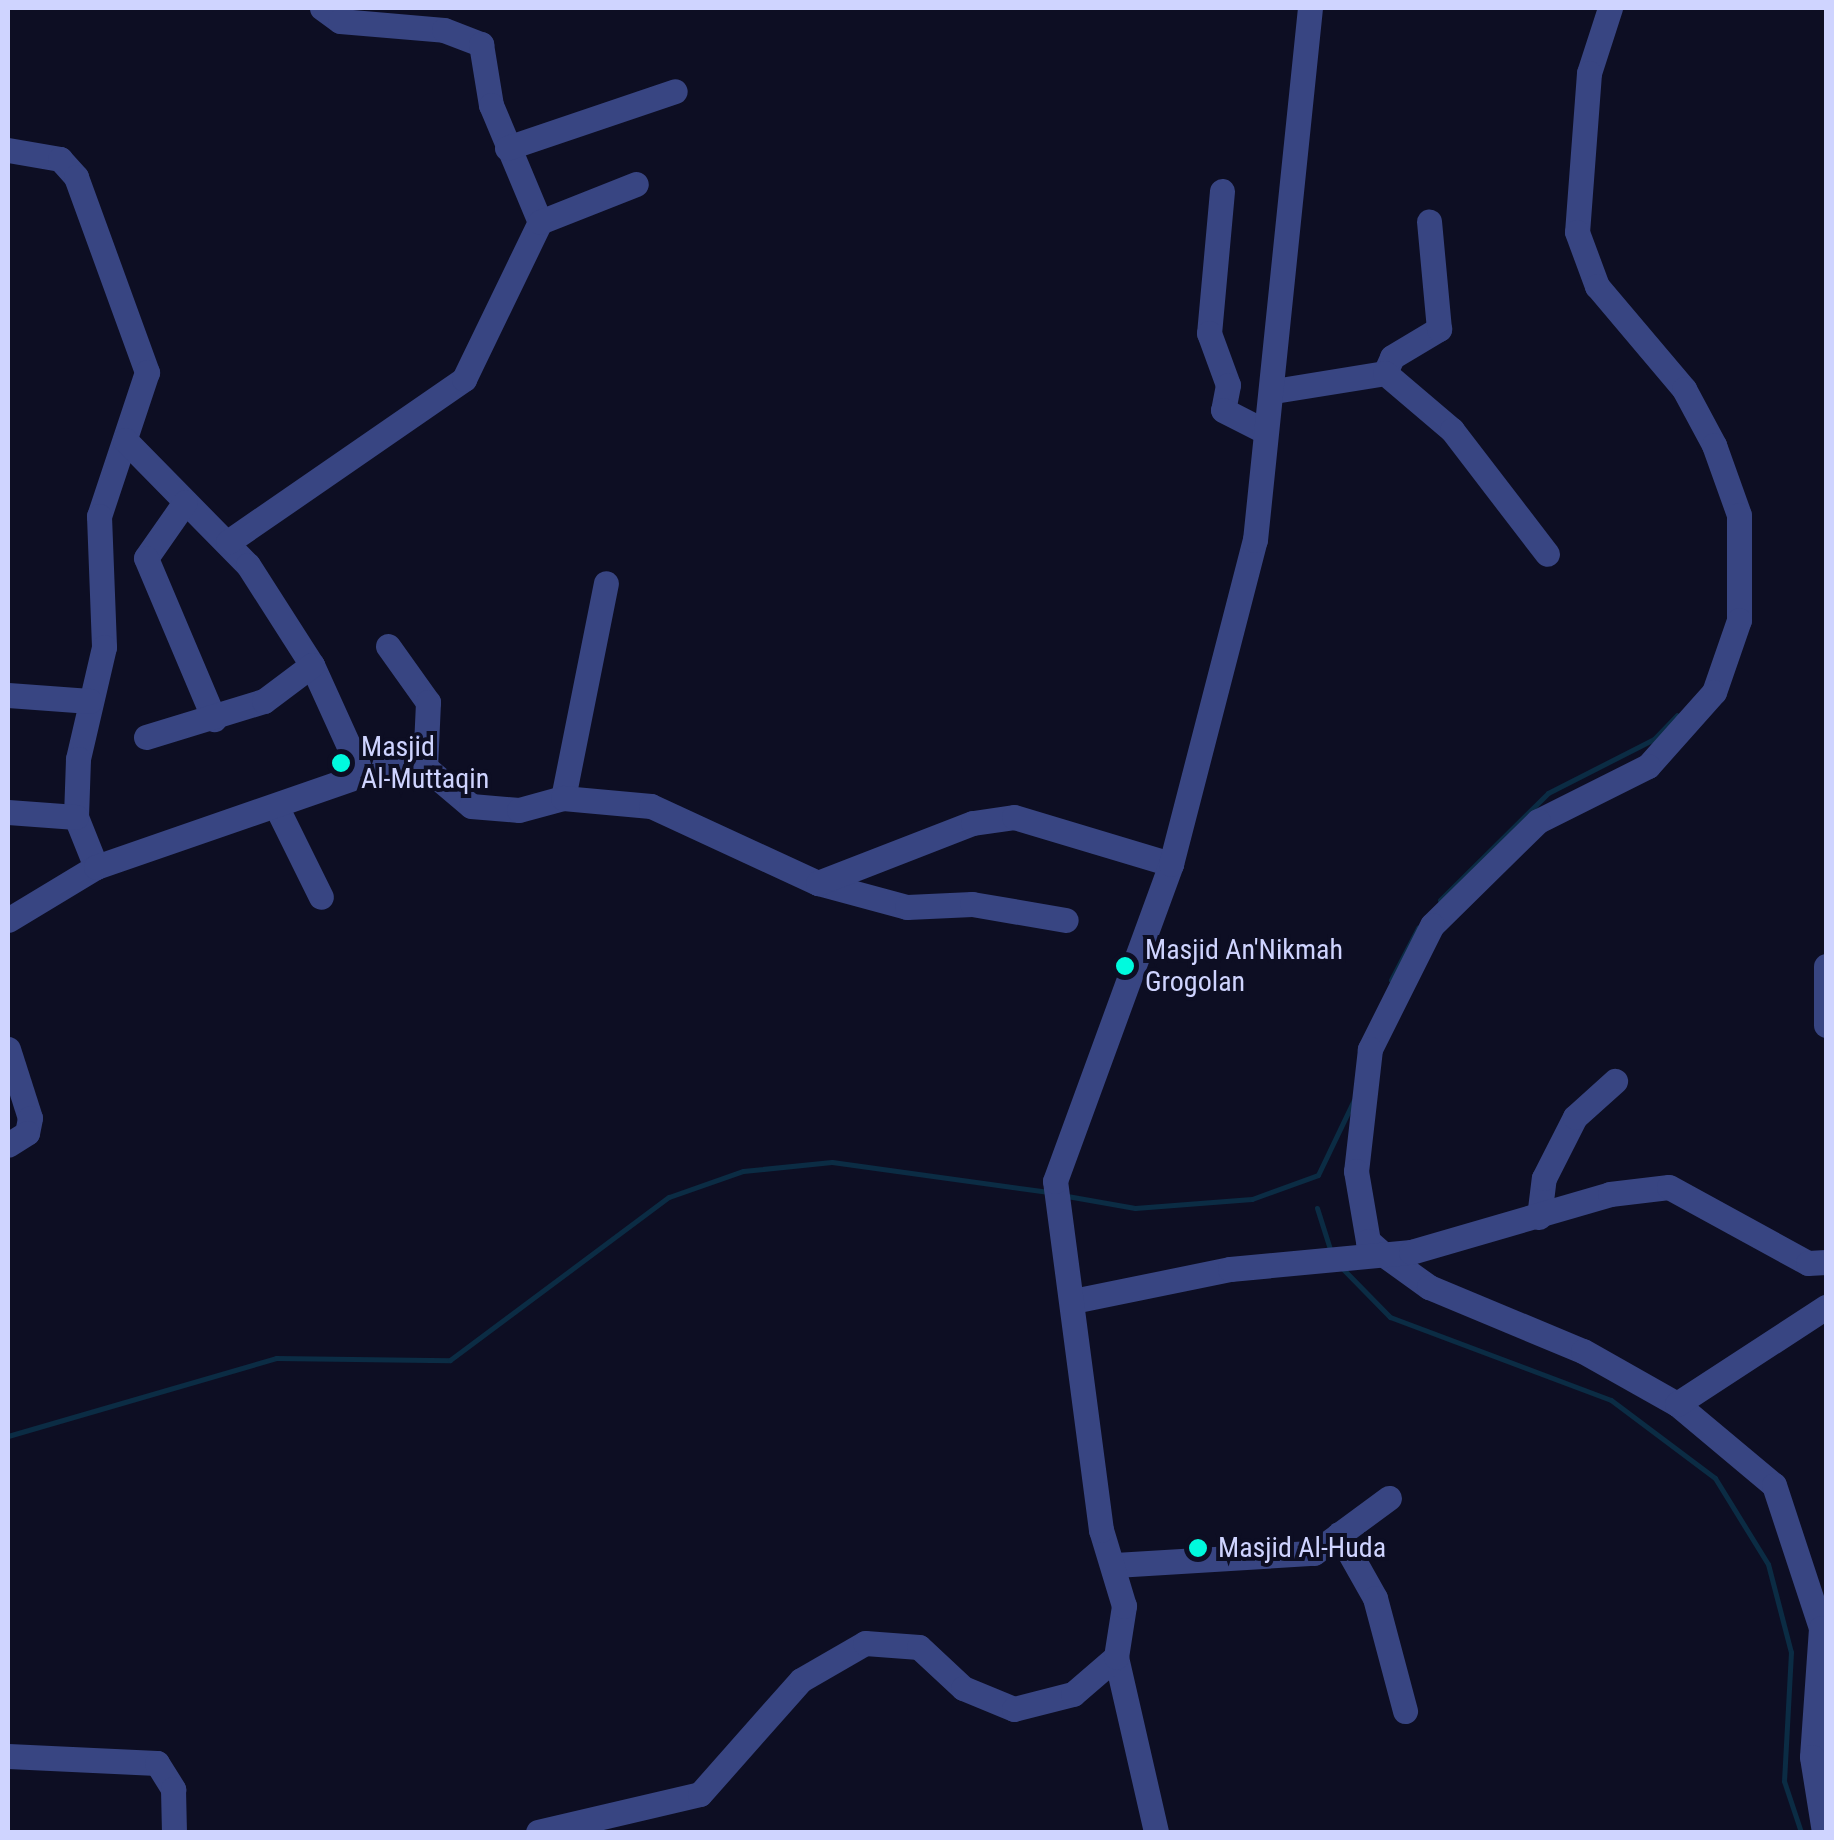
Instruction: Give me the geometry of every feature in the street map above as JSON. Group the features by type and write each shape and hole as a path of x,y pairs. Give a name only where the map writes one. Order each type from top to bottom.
{"street":[{"path":"322,8 340,21 444,30 481,44 507,148 540,222"},
{"path":"1290,8 1307,41"},
{"path":"538,1832 700,1794 801,1680 865,1642 919,1646 963,1688 1014,1709 1072,1694 1116,1657 1125,1634 1115,1566 1102,1530 1078,1300 1068,1265 1055,1180 1171,864 1255,540 1264,430 1274,391 1310,8"},
{"path":"1610,8 1589,73 1577,232 1597,286 1684,389 1714,445 1740,515 1740,620 1714,692 1648,766 1538,821 1432,925 1370,1049 1356,1172 1368,1250 1429,1288 1583,1350 1678,1404 1748,1455 1774,1485 1821,1628 1812,1757 1824,1832"},
{"path":"507,148 674,92"},
{"path":"8,150 60,159 104,239 147,372 99,516 104,647 90,701 76,817 96,868"},
{"path":"228,542 464,378 540,222 636,184"},
{"path":"1222,191 1209,333 1228,385 1223,410 1264,430"},
{"path":"1385,373 1392,357 1439,330 1429,221"},
{"path":"1274,391 1385,373 1452,430 1547,554"},
{"path":"125,440 228,542 312,665 360,771"},
{"path":"185,502 146,558 214,719"},
{"path":"563,798 606,583"},
{"path":"388,646 428,702 425,767"},
{"path":"146,738 264,701 312,665"},
{"path":"8,695 90,701"},
{"path":"8,920 96,868 277,808 360,771 425,767 471,806 519,810 563,798 651,806 818,883 907,907 972,904 1066,920"},
{"path":"277,808 321,897"},
{"path":"8,812 76,817"},
{"path":"818,883 973,822 1014,816 1171,864"},
{"path":"1826,966 1826,1025"},
{"path":"8,1049 30,1118 27,1133 8,1144"},
{"path":"1539,1217 1544,1178 1575,1117 1616,1081"},
{"path":"1078,1300 1322,1259 1539,1217 1610,1194 1669,1188 1808,1263 1826,1262"},
{"path":"1678,1404 1826,1306"},
{"path":"1115,1566 1284,1559 1339,1534 1389,1498"},
{"path":"1339,1534 1375,1598 1406,1712"},
{"path":"1116,1657 1156,1832"},
{"path":"8,1756 157,1763 174,1789 174,1832"}],"waterway":[{"path":"1440,900 1548,793 1654,739 1677,715"},
{"path":"1391,980 1418,928"},
{"path":"1067,1196 1135,1208 1252,1199 1318,1175 1354,1100"},
{"path":"8,1436 276,1358 450,1360 669,1197 743,1171 832,1162 1047,1192"},
{"path":"1317,1208 1330,1249"},
{"path":"1341,1267 1390,1317 1611,1400 1715,1478 1768,1564 1791,1652 1784,1781 1801,1832"}],"place":[{"name":"Masjid Al-Muttaqin","path":"341,763"},
{"name":"Masjid An'Nikmah Grogolan","path":"1125,966"},
{"name":"Masjid Al-Huda","path":"1198,1548"}]}
